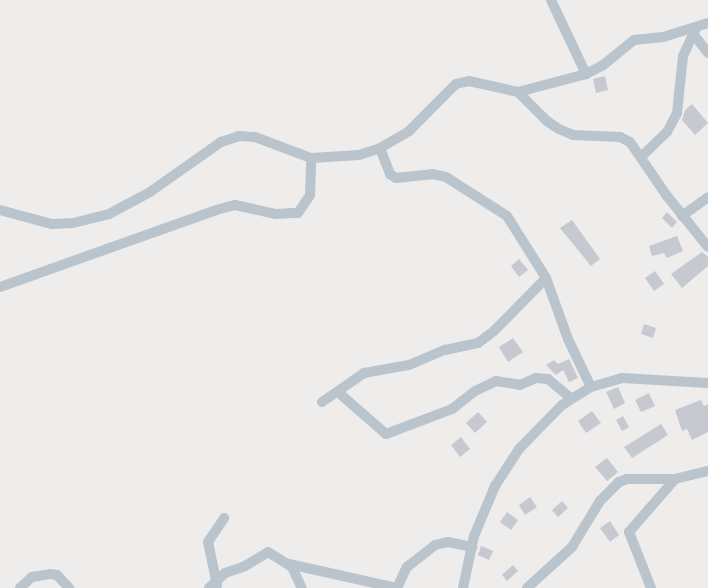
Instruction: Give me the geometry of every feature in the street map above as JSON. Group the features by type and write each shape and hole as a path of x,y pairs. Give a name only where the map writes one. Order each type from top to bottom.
{"street":[{"path":"551,0 586,74"},
{"path":"641,157 667,132 677,113 682,56 695,32 708,23"},
{"path":"0,210 52,224 73,223 109,214 150,192 222,142 239,136 255,137 312,158 345,157 380,148 419,122 456,84 469,80 518,92 586,74 602,66 634,40 695,32"},
{"path":"695,32 708,53"},
{"path":"518,92 547,121 559,129 573,135 620,137 630,142 681,216 708,247"},
{"path":"380,148 390,174 396,178 432,174 446,177 507,216 546,278 568,339 591,387"},
{"path":"0,287 235,205 276,214 298,213 310,195 312,158"},
{"path":"681,216 708,197"},
{"path":"322,402 339,393 364,373 409,365 444,350 478,343 494,331 546,278"},
{"path":"339,393 386,433 452,409 475,391 496,381 520,385 536,378 548,379 558,384 571,398"},
{"path":"463,588 471,547 495,486 512,458 571,398 591,387 622,378 708,382"},
{"path":"527,588 572,547 600,502 619,482 627,479 675,479 708,471"},
{"path":"651,588 629,532 675,479"},
{"path":"224,518 208,542 214,585 268,552 289,564 396,588 407,567 435,545 448,542 471,547"},
{"path":"289,564 302,588"},
{"path":"20,588 32,577 50,574 57,575 69,588"}],"building":[{"path":"605,76 608,90 596,93 593,79"},
{"path":"692,104 708,123 695,135 682,120 685,110"},
{"path":"667,212 677,222 672,228 662,218"},
{"path":"572,220 600,259 591,266 560,228"},
{"path":"677,236 683,251 667,258 664,253 652,256 649,246"},
{"path":"702,252 708,257 708,266 682,288 671,274"},
{"path":"519,259 528,270 519,277 511,266"},
{"path":"655,271 664,284 654,291 645,278"},
{"path":"644,324 656,328 653,338 641,334"},
{"path":"513,338 523,352 508,362 499,347"},
{"path":"569,359 578,378 569,382 563,370 556,375 546,365 554,360 558,364"},
{"path":"618,387 625,403 614,409 606,392"},
{"path":"649,393 655,406 641,412 635,400"},
{"path":"701,400 704,406 708,404 708,432 692,440 687,429 682,431 675,410"},
{"path":"592,411 601,423 586,433 578,421"},
{"path":"478,412 487,422 475,433 466,423"},
{"path":"623,416 629,427 622,431 616,420"},
{"path":"661,424 668,435 632,458 624,447"},
{"path":"461,437 470,449 460,457 451,445"},
{"path":"607,458 618,472 607,481 595,467"},
{"path":"530,497 537,507 525,515 519,505"},
{"path":"562,501 568,508 558,517 552,510"},
{"path":"507,512 518,520 511,530 500,522"},
{"path":"610,521 619,535 610,542 600,528"},
{"path":"481,546 493,551 489,560 478,555"},
{"path":"513,565 518,571 507,581 502,575"}]}
